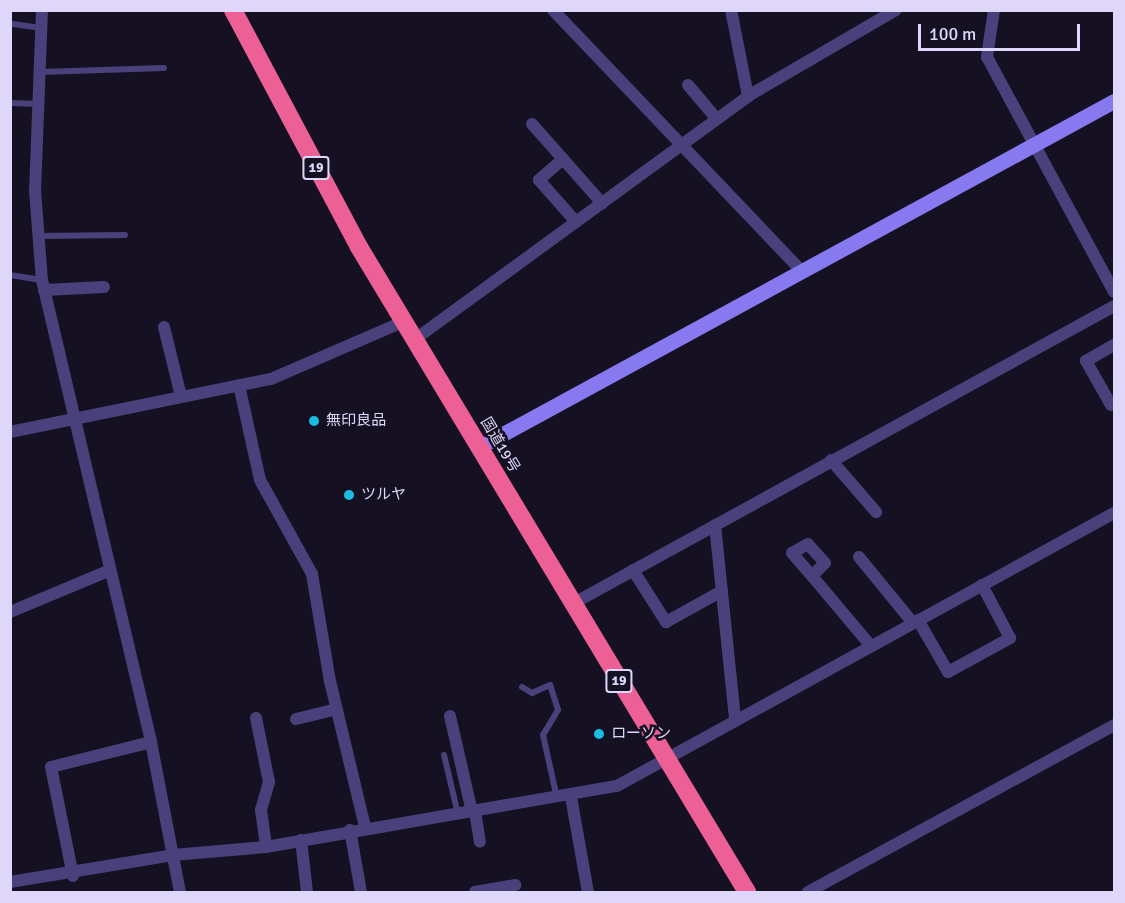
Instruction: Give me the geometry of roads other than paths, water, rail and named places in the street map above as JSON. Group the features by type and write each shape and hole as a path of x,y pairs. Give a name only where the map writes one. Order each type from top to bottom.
{"highway":[{"name":"国道19号","path":"233,10 403,322 574,603 664,760 747,892"}],"street":[{"path":"42,10 38,236 43,285 108,571 151,742 180,892"},
{"path":"553,10 679,146 737,198 801,270"},
{"path":"731,10 748,96"},
{"path":"994,10 987,57 1114,292"},
{"path":"414,340 748,96 895,11"},
{"path":"688,85 716,118"},
{"path":"479,447 1114,101"},
{"path":"532,124 602,203"},
{"path":"563,159 539,180 576,222"},
{"path":"43,285 104,287"},
{"path":"574,603 1114,306"},
{"path":"10,432 75,423 181,396 271,379 403,322"},
{"path":"164,327 181,396"},
{"path":"1111,405 1086,361 1114,345"},
{"path":"239,386 260,480 312,574 332,689 365,827"},
{"path":"831,460 876,512"},
{"path":"10,882 73,876 173,855 266,847 365,827 571,797 617,786 1114,513"},
{"path":"715,525 735,720"},
{"path":"859,557 916,622 948,672 1010,638 982,585"},
{"path":"633,570 666,622 722,591"},
{"path":"10,612 108,571"},
{"path":"812,576 871,646"},
{"path":"318,692 332,689"},
{"path":"296,719 337,709"},
{"path":"450,716 480,843"},
{"path":"808,892 1114,724"},
{"path":"253,726 269,782 261,810 266,847"},
{"path":"73,876 51,767 151,742"},
{"path":"571,797 588,892"},
{"path":"350,830 361,892"},
{"path":"301,840 307,892"},
{"path":"475,892 509,888"}],"lane":[{"path":"13,24 41,28"},
{"path":"40,72 164,68"},
{"path":"10,103 39,104"},
{"path":"38,236 125,235"},
{"path":"10,275 43,285"},
{"path":"522,687 532,693 550,685 558,710 543,735 557,799"},
{"path":"444,755 458,814"}],"place":[{"name":"無印良品","path":"314,421"},
{"name":"ツルヤ","path":"349,495"},
{"name":"ローソン","path":"599,734"}]}
